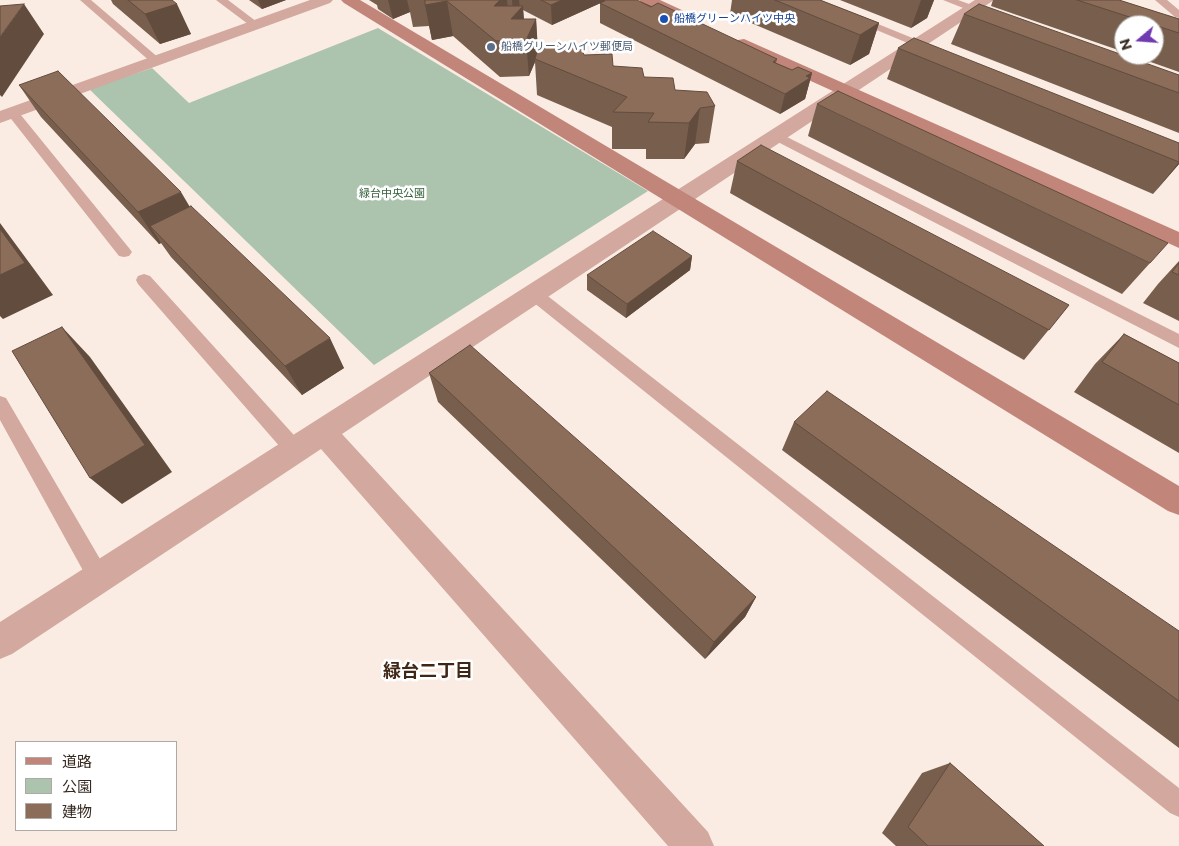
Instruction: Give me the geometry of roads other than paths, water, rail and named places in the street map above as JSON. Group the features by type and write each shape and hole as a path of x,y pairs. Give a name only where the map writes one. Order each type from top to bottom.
{"street":[{"path":"6,115 325,0"},
{"path":"348,0 1179,502"},
{"path":"647,0 704,26"},
{"path":"0,642 979,4"},
{"path":"731,38 1179,241"},
{"path":"323,432 694,846"}],"lane":[{"path":"85,0 156,60"},
{"path":"221,0 256,24"},
{"path":"810,0 946,55"},
{"path":"948,0 979,4 1001,19"},
{"path":"1160,0 1179,15"},
{"path":"6,115 124,252"},
{"path":"777,136 1179,342"},
{"path":"144,280 295,450"},
{"path":"534,294 1179,804"},
{"path":"0,403 99,578"}],"place":[{"name":"船橋グリーンハイツ中央","path":"664,19"},
{"name":"船橋グリーンハイツ郵便局","path":"491,47"}],"district":[{"name":"緑台二丁目","path":"428,672"}],"park label":[{"name":"緑台中央公園","path":"392,194"}]}
